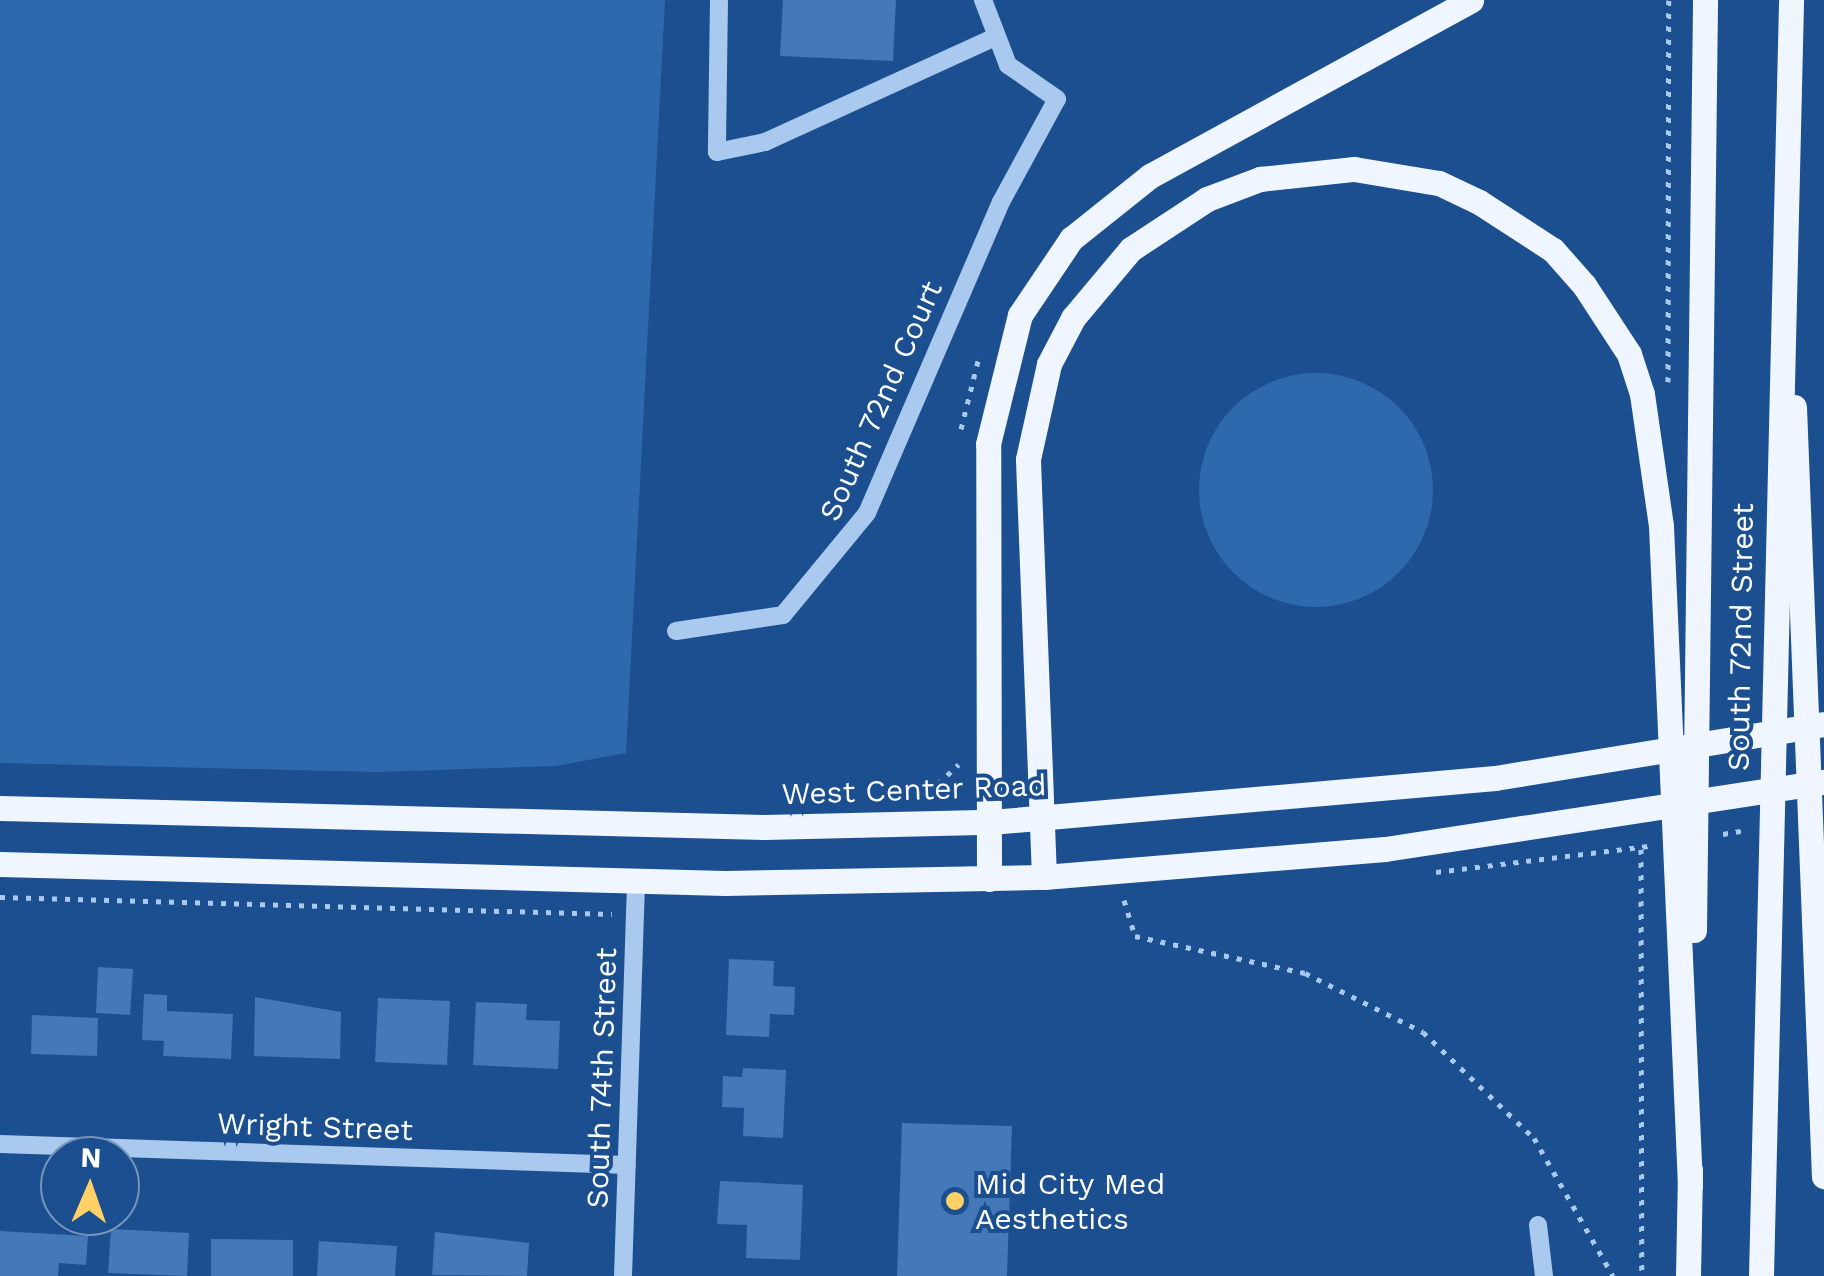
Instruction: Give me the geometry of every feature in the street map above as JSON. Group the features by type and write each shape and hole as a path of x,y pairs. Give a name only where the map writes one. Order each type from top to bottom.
{"main road":[{"path":"989,879 988,444 1020,315 1071,238 1150,176 1471,0"},
{"name":"South 72nd Street","path":"1688,1276 1705,0"},
{"name":"South 72nd Street","path":"1762,1276 1791,0"},
{"path":"1786,159 1824,1176"},
{"path":"1044,877 1034,415 1072,318 1100,278 1169,221 1260,179 1308,172 1439,183 1553,250 1606,315 1642,394 1661,526 1690,1184"},
{"name":"West Center Road","path":"0,808 744,827 1040,820 1584,765 1824,724"},
{"path":"0,864 636,881 1044,877 1582,824 1824,782"}],"street":[{"path":"719,0 717,152 766,142 993,38 982,0"},
{"name":"South 72nd Court","path":"676,631 783,615 846,547 1057,99 1028,86 993,38"},
{"name":"South 74th Street","path":"623,1276 636,881"},
{"name":"Wright Street","path":"0,1144 627,1165"},
{"path":"1538,1225 1544,1276"}],"path":[{"path":"1642,394 1668,392 1669,0"},
{"path":"0,897 635,914"},
{"path":"1124,900 1135,936 1348,987 1434,1040 1512,1108 1551,1160 1613,1276"}],"shaded area":[{"path":"0,0 665,0 626,753 556,766 376,772 0,763"},
{"path":"1316,373 1361,382 1399,407 1424,445 1433,490 1424,535 1399,573 1361,598 1316,607 1271,598 1233,573 1208,535 1199,490 1208,445 1233,407 1271,382"}],"building":[{"path":"783,0 896,0 893,61 780,56"},
{"path":"729,959 774,961 773,986 795,987 794,1015 770,1014 769,1037 726,1035"},
{"path":"98,967 133,969 130,1015 96,1013"},
{"path":"144,994 167,995 167,1011 233,1014 231,1059 163,1056 164,1041 142,1040"},
{"path":"255,997 341,1012 340,1059 254,1056"},
{"path":"378,998 450,1001 447,1065 375,1062"},
{"path":"476,1002 527,1004 526,1020 560,1021 558,1069 473,1065"},
{"path":"32,1015 98,1018 97,1056 31,1054"},
{"path":"743,1068 786,1070 783,1138 743,1136 744,1108 722,1107 723,1076 742,1077"},
{"name":"Mid City Med Aesthetics","path":"902,1123 1012,1126 1007,1276 897,1276"},
{"path":"720,1181 803,1185 800,1260 746,1258 747,1225 717,1224"},
{"path":"140,1230 189,1233 187,1276 108,1273 111,1236 140,1236"},
{"path":"0,1231 88,1236 86,1265 59,1263 58,1276 0,1276"},
{"path":"435,1232 529,1243 527,1276 432,1275"},
{"path":"211,1239 293,1240 293,1276 211,1276"},
{"path":"319,1241 397,1246 395,1276 317,1276"}],"place":[{"name":"Mid City Med Aesthetics","path":"955,1201"}]}
